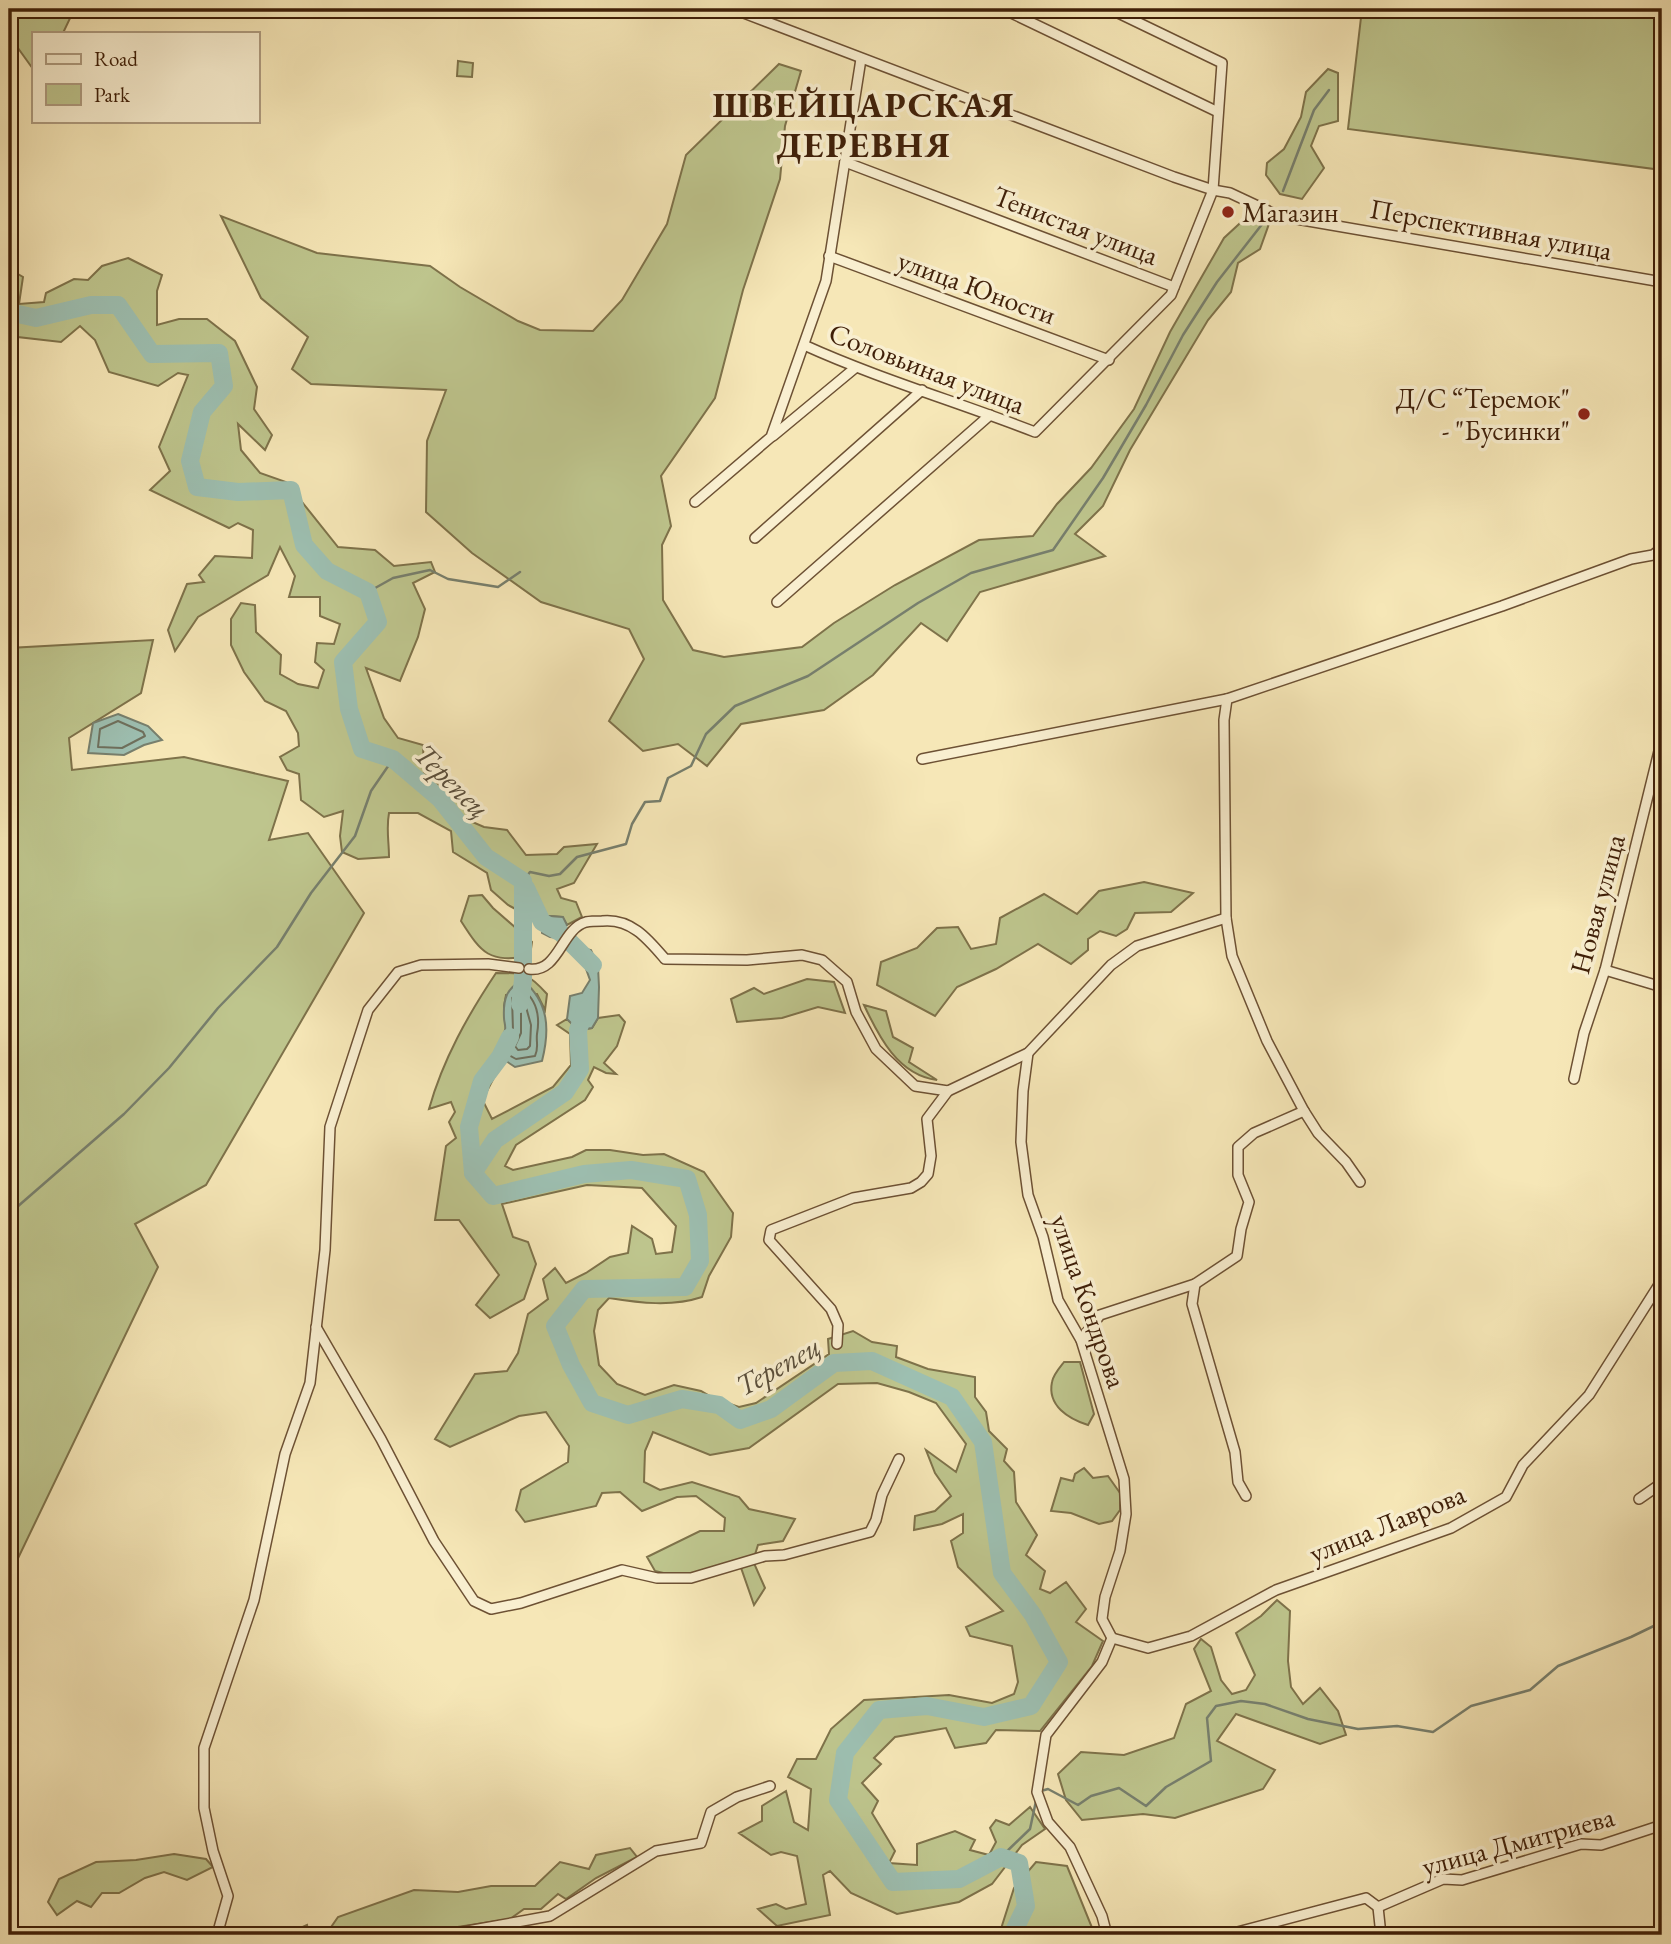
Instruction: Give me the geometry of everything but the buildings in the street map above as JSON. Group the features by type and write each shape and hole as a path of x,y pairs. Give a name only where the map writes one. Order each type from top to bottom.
{"street":[{"name":"Перспективная улица","path":"721,9 741,12 1213,190 1230,193 1279,216 1662,282"},
{"path":"741,12 751,9"},
{"path":"1003,9 1218,113"},
{"path":"1109,359 1171,295 1213,190 1222,63 1110,9"},
{"path":"771,437 826,281 861,59"},
{"name":"Тенистая улица","path":"845,162 1174,287"},
{"name":"улица Юности","path":"829,256 1109,359"},
{"name":"Соловьиная улица","path":"804,345 855,368 1035,432 1109,359"},
{"path":"695,502 855,368"},
{"path":"755,538 922,390"},
{"path":"777,602 990,415"},
{"path":"922,759 1227,699 1502,606 1631,559 1658,556 1662,548"},
{"path":"1227,699 1224,720 1226,919 1233,956 1267,1041 1304,1111 1318,1133 1346,1162 1360,1182"},
{"name":"Новая улица","path":"1574,1079 1584,1033 1605,970 1662,739"},
{"path":"837,1344 838,1325 831,1309 769,1240 771,1230 853,1198 911,1188 921,1182 928,1174 931,1156 927,1119 948,1091 1028,1053 1111,965 1137,946 1226,919"},
{"path":"217,1935 228,1896 213,1852 204,1808 204,1748 254,1600 285,1454 310,1383 325,1251 330,1127 368,1010 398,972 421,965 488,964 535,970 548,964 571,933 583,922 612,920 641,931 664,960 747,960 802,956 822,960 847,982 856,1012 876,1049 915,1086 948,1091"},
{"path":"1605,970 1662,987"},
{"name":"улица Кондрова","path":"1028,1053 1021,1142 1028,1195 1043,1237 1058,1300 1081,1340 1124,1479 1126,1514 1121,1551 1105,1597 1102,1619 1112,1637"},
{"path":"1081,1340 1100,1315 1195,1284 1237,1256 1249,1202 1238,1175 1238,1147 1254,1133 1304,1111"},
{"name":"улица Лаврова","path":"1112,1637 1148,1648 1191,1636 1276,1590 1451,1528 1506,1497 1523,1465 1589,1395 1662,1280"},
{"path":"1195,1284 1192,1304 1235,1452 1238,1482 1246,1496"},
{"path":"316,1325 435,1541 474,1601 491,1609 522,1603 622,1570 657,1578 691,1578 765,1556 784,1555 870,1532 882,1495 900,1459"},
{"path":"1639,1499 1662,1483"},
{"path":"1107,1935 1102,1916 1070,1847 1048,1822 1037,1792 1046,1735 1102,1662 1112,1637"},
{"path":"445,1935 550,1916 656,1851 701,1843 711,1812 737,1797 770,1786"},
{"name":"улица Дмитриева","path":"1226,1935 1366,1898 1378,1907 1443,1880 1462,1880 1581,1844 1601,1845 1662,1825"},
{"path":"1378,1907 1381,1935"}],"green space":[{"path":"9,9 67,9 73,12 63,32 32,32 32,68 15,44 9,49"},
{"path":"1362,9 1662,9 1662,170 1348,129"},
{"path":"458,61 473,63 472,77 457,76"},
{"path":"779,64 801,71 785,126 780,179 743,290 715,398 661,476 671,526 662,545 663,600 693,650 724,657 802,647 834,623 895,585 979,540 1033,536 1057,504 1091,468 1134,409 1170,332 1224,238 1250,214 1270,221 1260,249 1238,263 1231,292 1208,320 1130,450 1103,506 1075,534 1105,556 980,592 947,641 921,623 873,675 824,710 741,724 707,766 678,744 643,751 609,721 644,659 629,629 541,602 472,553 426,512 427,441 446,390 311,384 292,369 308,337 261,298 221,216 317,253 430,266 518,321 540,330 593,331 622,300 667,224 686,155"},
{"path":"1328,69 1338,73 1338,121 1319,126 1311,146 1324,168 1302,199 1280,194 1266,175 1267,163 1284,149 1301,117 1306,92"},
{"path":"128,258 162,275 157,291 157,325 179,319 207,319 235,341 257,387 254,409 272,435 265,450 238,424 241,450 260,473 286,482 338,547 375,550 394,566 431,562 435,572 413,583 425,609 418,637 400,681 366,668 384,718 398,738 423,745 424,772 442,787 468,795 463,806 470,821 484,827 507,830 526,855 557,854 564,847 597,844 574,883 557,889 561,898 576,902 582,917 567,925 562,917 532,918 508,905 491,890 487,873 453,852 451,831 418,813 389,813 389,857 358,859 342,852 340,836 343,811 324,817 301,800 299,774 287,770 280,757 299,746 298,733 286,711 265,701 244,672 231,645 231,619 241,603 255,605 256,632 281,655 280,674 298,684 318,688 324,670 315,662 317,643 334,644 340,624 320,616 320,597 289,597 295,576 280,547 268,575 198,617 175,651 168,630 187,584 204,582 199,575 215,556 252,558 253,530 238,523 229,528 150,490 170,471 159,447 188,375 178,373 158,386 109,372 95,340 80,326 61,342 9,336 9,269 23,277 19,304 44,302 46,293 74,279 88,280 102,266"},
{"path":"153,640 141,693 69,738 72,770 184,757 288,781 269,840 308,833 364,913 206,1185 135,1224 158,1267 9,1577 9,648"},
{"path":"1144,882 1193,893 1171,912 1135,913 1127,929 1116,936 1100,931 1088,939 1088,950 1071,964 1038,944 996,969 957,987 935,1016 877,985 881,962 917,948 937,928 958,927 971,949 996,944 1000,918 1044,894 1077,914 1099,891"},
{"path":"482,895 532,942 530,956 496,957 488,954 475,941 461,921 469,896"},
{"path":"496,973 525,976 547,994 545,1010 537,994 506,995 506,1029 498,1045 500,1066 483,1101 492,1119 553,1087 571,1065 570,1034 557,1025 567,1019 578,1030 592,1028 598,1018 619,1015 625,1022 617,1046 604,1063 616,1074 594,1067 588,1080 593,1087 585,1100 516,1145 505,1166 513,1170 572,1157 586,1150 664,1154 704,1172 733,1213 731,1237 709,1276 702,1297 668,1303 609,1298 598,1310 594,1331 599,1365 617,1384 645,1395 674,1385 701,1391 739,1407 756,1403 829,1354 828,1339 853,1331 872,1342 897,1346 896,1357 928,1369 975,1377 975,1397 986,1412 989,1431 1007,1449 1004,1461 1014,1472 1016,1502 1037,1535 1026,1555 1045,1571 1040,1589 1050,1593 1066,1582 1086,1609 1076,1622 1103,1641 1092,1666 1040,1731 996,1730 986,1743 955,1748 946,1728 895,1737 874,1758 881,1764 862,1783 878,1801 872,1813 895,1851 889,1863 917,1865 917,1844 955,1831 975,1840 970,1850 989,1855 996,1842 990,1828 996,1820 1009,1825 1030,1807 1045,1829 1022,1845 992,1884 959,1902 897,1914 851,1893 830,1871 823,1875 830,1915 777,1926 758,1909 776,1904 786,1909 806,1904 797,1856 781,1852 771,1855 739,1833 762,1821 762,1806 786,1791 794,1822 808,1830 811,1789 788,1777 797,1759 816,1759 831,1729 864,1700 949,1695 992,1703 1014,1694 1018,1682 1012,1646 970,1636 966,1627 1003,1611 958,1567 951,1541 963,1533 963,1514 942,1524 914,1530 915,1516 935,1511 951,1496 935,1473 926,1450 956,1472 966,1444 936,1403 877,1383 838,1384 749,1448 710,1455 653,1432 645,1451 644,1482 660,1490 692,1482 739,1497 749,1509 795,1519 783,1541 758,1545 753,1561 765,1588 754,1605 740,1565 676,1576 655,1571 647,1557 700,1531 724,1531 725,1518 696,1496 677,1497 642,1511 620,1492 602,1493 596,1506 525,1522 516,1510 521,1490 568,1462 569,1446 546,1412 519,1416 450,1447 435,1439 475,1374 507,1371 518,1353 528,1314 548,1299 543,1279 555,1268 566,1283 610,1257 628,1253 632,1226 652,1239 656,1254 672,1252 676,1226 642,1188 587,1185 502,1204 513,1237 528,1242 536,1264 524,1299 490,1318 476,1305 499,1275 459,1220 435,1220 446,1146 456,1138 449,1122 455,1112 451,1102 429,1109 457,1038"},
{"path":"807,979 834,982 845,1013 818,1007 782,1018 737,1022 731,999 754,988 764,994"},
{"path":"864,1005 886,1011 893,1037 913,1048 909,1062 937,1080 911,1071 891,1053"},
{"path":"1064,1362 1080,1362 1094,1414 1088,1425 1067,1415 1056,1405 1053,1398 1053,1379"},
{"path":"1084,1468 1093,1478 1108,1476 1120,1493 1120,1510 1112,1521 1099,1524 1071,1513 1051,1511 1061,1478 1073,1481 1075,1474"},
{"path":"1277,1600 1290,1611 1288,1661 1291,1687 1303,1704 1320,1688 1338,1711 1346,1735 1320,1744 1236,1714 1217,1741 1275,1770 1263,1789 1175,1818 1143,1814 1082,1820 1066,1800 1058,1774 1081,1752 1124,1755 1174,1738 1186,1704 1211,1691 1194,1649 1201,1639 1211,1647 1221,1680 1232,1694 1246,1690 1255,1675 1236,1633 1261,1616"},
{"path":"630,1848 637,1857 596,1878 566,1899 558,1894 541,1909 524,1909 510,1919 451,1928 430,1935 285,1935 307,1925 308,1931 329,1930 338,1917 414,1890 458,1892 491,1886 535,1886 560,1862 589,1869 596,1855"},
{"path":"174,1854 206,1859 213,1867 187,1880 164,1872 145,1878 119,1893 102,1893 91,1907 77,1901 57,1915 48,1902 59,1879 96,1862"},
{"path":"1036,1862 1067,1866 1095,1935 999,1935 1014,1888"}],"water":[{"path":"118,714 148,726 162,740 124,755 88,753 93,723"},
{"path":"549,916 563,917 567,925 558,938 542,933 542,922"},
{"path":"578,947 591,950 598,966 599,987 598,1018 592,1028 578,1030 567,1019 570,996 582,993 590,980"},
{"path":"523,980 543,1007 546,1038 542,1061 515,1067 500,1057 499,1047 505,1028 505,1000 513,987"}],"waterway":[{"path":"1283,191 1314,110 1329,90"},
{"path":"523,881 530,872 549,876 560,874 577,857 626,844 632,824 645,802 660,801 668,778 691,766 706,734 735,706 808,676 918,603 971,573 1053,550 1103,478 1183,335 1217,282 1263,223"},
{"name":"Терепец","path":"9,312 36,318 91,305 118,305 152,354 219,353 224,386 202,412 190,461 197,487 238,492 291,490 304,545 327,571 368,592 378,622 343,662 349,709 362,749 393,759 440,799 486,857 523,881 523,980 520,1004"},
{"path":"368,592 393,578 430,570 448,579 498,587 520,572"},
{"path":"9,1214 124,1114 169,1068 218,1008 277,947 311,893 355,836 371,791 393,759"},
{"name":"Терепец","path":"526,888 542,922 561,933 593,965"},
{"name":"Терепец","path":"473,1173 495,1140 565,1092 580,1069 578,1030 586,1009"},
{"name":"Терепец","path":"510,1037 500,1057 482,1081 469,1127 473,1173 493,1196 584,1174 631,1170 687,1179 698,1215 700,1261 685,1287 584,1289 555,1326 571,1365 592,1403 628,1415 682,1399 719,1405 740,1420 771,1409 834,1363 872,1361 952,1397 983,1442 1002,1573 1033,1615 1059,1662 1031,1706 984,1717 927,1706 879,1710 845,1753 838,1800 893,1882 959,1879 1001,1857 1019,1863 1026,1906 1012,1935"},
{"path":"1041,1791 1048,1789 1078,1805 1091,1796 1119,1788 1146,1806 1166,1787 1211,1761 1207,1718 1216,1706 1241,1701 1265,1704 1308,1719 1358,1729 1397,1726 1433,1732 1471,1706 1530,1690 1558,1666 1662,1622"},
{"path":"1001,1857 1030,1829 1036,1801"}],"place":[{"name":"Магазин","path":"1228,212"},
{"name":"Д/С “Теремок\" - \"Бусинки\"","path":"1584,414"}],"district":[{"name":"ШВЕЙЦАРСКАЯ ДЕРЕВНЯ","path":"864,125"}]}
